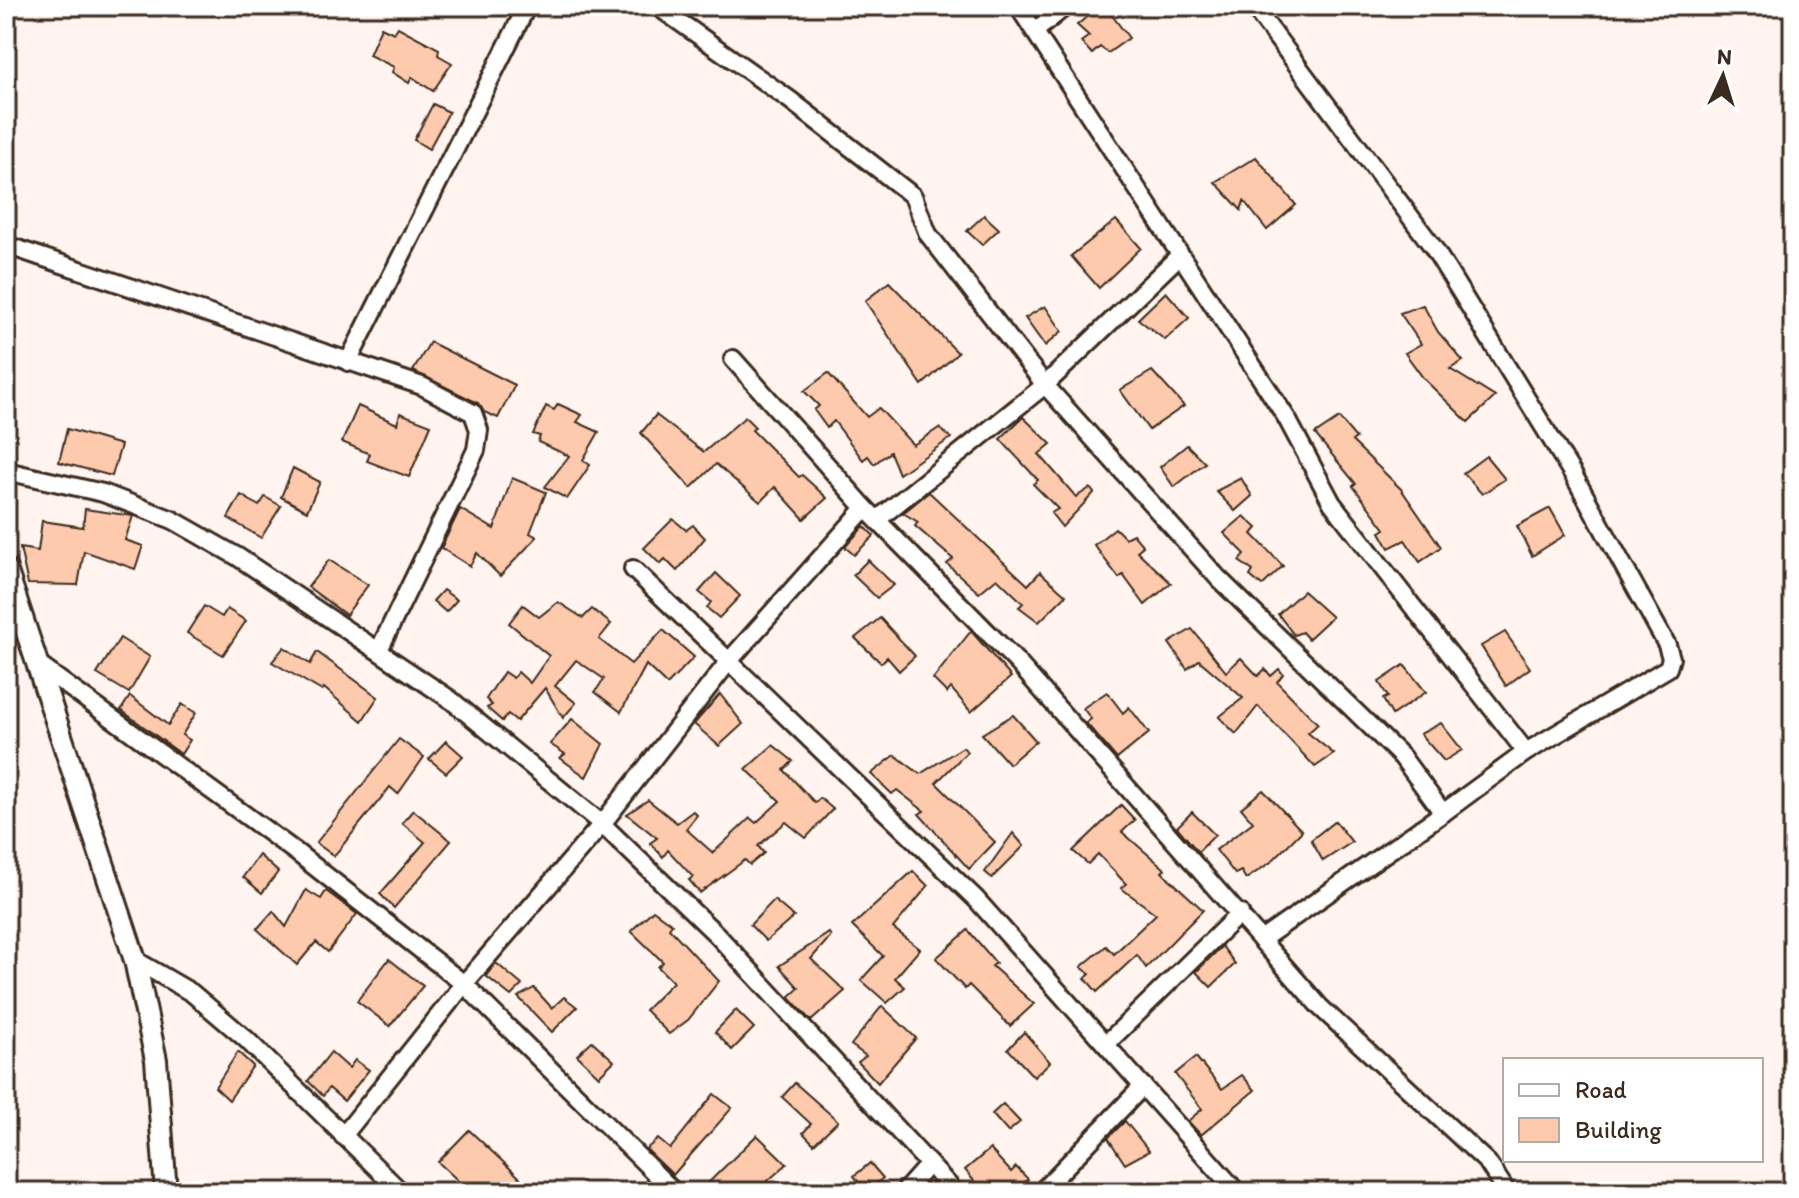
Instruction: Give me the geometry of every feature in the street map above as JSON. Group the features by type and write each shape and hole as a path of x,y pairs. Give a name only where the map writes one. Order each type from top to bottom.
{"street":[{"path":"348,362 527,6"},
{"path":"657,6 790,100 913,196 928,234 1045,385 1219,579 1402,757 1443,813"},
{"path":"1018,6 1286,417 1332,503 1526,752"},
{"path":"1035,31 1066,6"},
{"path":"1253,6 1433,247 1574,476 1667,645 1671,658 1668,668 1526,752 1261,940"},
{"path":"6,245 422,386 473,413 479,430 469,467 379,650"},
{"path":"343,1136 464,984 602,824 729,661 872,513 1045,385 1179,256"},
{"path":"733,359 872,513 1018,663 1320,1007 1488,1163 1507,1192"},
{"path":"6,471 103,493 173,520 238,557 451,700 602,824 717,935 955,1192"},
{"path":"6,569 34,662 135,960 156,1060 166,1192"},
{"path":"633,569 976,899 1237,1192"},
{"path":"34,662 296,852 464,984 674,1192"},
{"path":"1107,1043 1240,913"},
{"path":"135,960 192,993 235,1029 401,1192"},
{"path":"1041,1192 1143,1086"},
{"path":"904,1192 929,1164"}],"building":[{"path":"1100,6 1105,6 1129,38 1108,53 1100,47 1092,54 1081,42 1089,36 1077,25"},
{"path":"381,27 394,33 398,27 439,49 438,55 452,63 433,91 412,77 409,83 392,72 394,67 369,55"},
{"path":"433,104 449,112 429,149 414,140"},
{"path":"1256,157 1296,205 1267,230 1244,201 1241,210 1215,182"},
{"path":"984,215 999,229 982,245 967,231"},
{"path":"1116,220 1141,248 1099,288 1071,256"},
{"path":"889,282 958,353 922,385 865,301"},
{"path":"1166,292 1189,318 1165,340 1138,319"},
{"path":"1423,305 1438,332 1463,361 1450,369 1495,397 1468,422 1424,379 1405,353 1421,344 1400,313"},
{"path":"1045,306 1062,331 1045,346 1025,318"},
{"path":"430,342 515,385 498,418 484,412 478,403 413,371"},
{"path":"1152,371 1184,406 1149,430 1120,390"},
{"path":"828,373 867,417 879,408 913,445 939,428 951,438 899,474 890,452 874,464 868,456 863,460 834,421 827,428 814,410 819,406 804,391"},
{"path":"558,404 582,415 577,422 599,432 583,460 590,465 567,499 545,487 569,456 538,442 540,436 533,434 546,406 554,410"},
{"path":"358,406 397,424 400,413 431,425 409,477 367,461 370,454 342,442"},
{"path":"656,415 704,452 745,417 755,427 752,430 799,477 802,475 827,498 804,519 775,487 760,502 716,464 691,488 641,433"},
{"path":"1023,417 1051,444 1039,454 1076,497 1090,488 1094,493 1062,527 1051,513 1058,509 1033,484 1038,480 1000,439"},
{"path":"1339,418 1356,438 1352,441 1401,489 1441,547 1420,562 1405,540 1389,548 1380,532 1385,529 1353,486 1356,484 1315,434"},
{"path":"67,429 121,445 112,476 59,462"},
{"path":"1187,445 1205,463 1174,487 1160,467"},
{"path":"1486,456 1505,479 1482,494 1463,473"},
{"path":"293,468 320,482 307,511 281,497"},
{"path":"512,478 546,492 530,533 537,537 500,576 477,553 470,566 441,548 460,509 494,529"},
{"path":"1241,478 1252,496 1235,511 1216,491"},
{"path":"929,492 1028,585 1040,572 1066,595 1039,622 1019,607 1023,603 997,578 979,593 947,564 953,559 915,526 918,522 903,513"},
{"path":"241,495 259,506 265,497 281,506 261,538 228,518"},
{"path":"1550,508 1565,535 1532,556 1517,526"},
{"path":"85,509 133,516 125,540 143,546 135,569 84,551 78,585 28,584 20,548 38,551 42,521 83,527"},
{"path":"1244,516 1257,528 1252,534 1283,566 1262,586 1250,576 1253,571 1239,561 1245,554 1224,533"},
{"path":"673,519 686,530 693,525 705,538 677,571 665,559 660,564 644,548"},
{"path":"864,526 874,536 854,555 845,547"},
{"path":"1115,528 1125,538 1133,534 1143,546 1137,551 1171,583 1145,605 1123,575 1119,578 1094,545"},
{"path":"329,560 368,585 346,615 308,587"},
{"path":"868,560 894,585 877,598 853,575"},
{"path":"716,573 740,596 719,618 707,608 711,602 699,592"},
{"path":"443,590 457,600 446,612 433,601"},
{"path":"1303,591 1332,617 1308,639 1302,632 1294,635 1278,614"},
{"path":"558,602 583,618 592,609 611,624 599,639 631,664 663,630 694,657 667,685 646,665 621,712 595,692 604,679 576,660 555,686 576,703 563,718 545,688 517,721 508,714 502,721 487,708 492,705 486,699 504,672 513,678 518,672 530,683 549,656 509,623 523,605 539,617"},
{"path":"204,606 222,617 227,609 246,621 223,655 187,633"},
{"path":"880,618 915,656 899,671 887,657 881,663 855,638"},
{"path":"1192,629 1226,672 1241,658 1258,676 1265,669 1271,676 1279,669 1283,674 1277,682 1318,724 1308,733 1334,754 1315,767 1258,706 1236,734 1219,717 1243,698 1199,660 1187,669 1169,643"},
{"path":"971,631 1011,677 971,712 951,688 947,693 933,679"},
{"path":"1505,632 1530,668 1506,686 1481,646"},
{"path":"120,638 150,657 129,693 97,674"},
{"path":"284,647 310,664 317,652 378,697 362,721 324,688 322,691 272,662"},
{"path":"1404,665 1426,692 1392,715 1383,699 1388,697 1379,682"},
{"path":"1107,692 1123,713 1129,707 1149,733 1117,759 1086,723 1091,719 1083,708"},
{"path":"720,694 743,724 719,746 694,724"},
{"path":"130,696 168,725 182,704 196,713 182,735 190,740 181,754 121,710"},
{"path":"1013,715 1036,741 1009,764 982,734"},
{"path":"572,719 603,744 586,777 560,758 565,754 550,744"},
{"path":"1441,723 1462,750 1444,761 1420,734"},
{"path":"399,739 424,757 398,794 390,787 334,856 316,843"},
{"path":"446,741 463,756 446,773 429,759"},
{"path":"773,745 793,761 784,770 815,803 820,798 833,809 806,838 786,822 758,846 764,853 750,865 745,860 700,893 689,880 693,877 668,850 663,857 650,843 657,838 627,814 648,800 677,823 693,811 697,815 686,829 713,853 750,818 756,823 780,801 746,769"},
{"path":"963,747 967,752 936,783 995,842 969,869 919,814 924,811 897,790 892,794 871,774 895,755 920,774"},
{"path":"1263,790 1302,831 1271,862 1246,879 1241,871 1235,874 1216,850 1253,822 1241,808"},
{"path":"1121,805 1135,820 1122,832 1165,869 1162,872 1203,910 1146,968 1137,955 1097,992 1085,978 1090,974 1081,967 1106,946 1114,954 1156,914 1121,888 1126,884 1098,854 1088,864 1073,851"},
{"path":"413,810 451,841 394,908 380,894 425,842 402,823"},
{"path":"1192,812 1215,835 1198,852 1177,827"},
{"path":"1335,821 1352,842 1323,861 1311,840"},
{"path":"1013,833 1024,846 992,878 985,872"},
{"path":"259,855 278,872 262,893 243,877"},
{"path":"913,871 928,886 893,928 920,949 895,978 905,987 887,1003 861,980 883,956 852,926"},
{"path":"306,890 321,899 326,891 357,914 328,952 316,942 297,965 257,929 273,911 286,927"},
{"path":"774,900 794,917 766,941 750,925"},
{"path":"653,910 672,924 669,928 719,981 688,1020 669,1034 645,1010 673,982 658,967 663,962 631,931"},
{"path":"968,930 996,963 992,966 1034,1004 1010,1026 969,985 965,989 936,958"},
{"path":"829,933 831,936 811,959 845,991 811,1021 789,997 799,988 779,966"},
{"path":"1222,946 1235,964 1211,987 1196,972"},
{"path":"389,959 423,986 390,1026 357,1001"},
{"path":"496,963 522,985 511,996 486,976"},
{"path":"534,988 552,1008 564,997 577,1007 552,1032 518,997"},
{"path":"882,1006 916,1038 878,1083 858,1062 866,1056 851,1045"},
{"path":"736,1010 754,1028 732,1050 715,1032"},
{"path":"1024,1032 1050,1062 1034,1077 1008,1049"},
{"path":"592,1041 614,1061 599,1076 577,1055"},
{"path":"238,1052 253,1066 229,1100 215,1087"},
{"path":"331,1052 349,1068 355,1060 369,1070 344,1101 329,1088 323,1096 308,1081"},
{"path":"1196,1057 1222,1089 1242,1075 1255,1090 1201,1135 1188,1121 1202,1109 1175,1074"},
{"path":"795,1083 838,1121 814,1144 803,1133 811,1124 782,1097"},
{"path":"714,1094 732,1108 673,1175 646,1149 658,1139 670,1149"},
{"path":"1003,1104 1020,1122 1008,1132 992,1114"},
{"path":"1125,1121 1149,1151 1125,1164 1108,1138"},
{"path":"469,1130 535,1192 470,1192 438,1162"},
{"path":"757,1135 787,1164 755,1192 699,1192"},
{"path":"990,1149 1011,1172 1016,1167 1028,1179 1016,1192 983,1192 965,1170"},
{"path":"870,1163 883,1178 866,1192 854,1176"}]}
